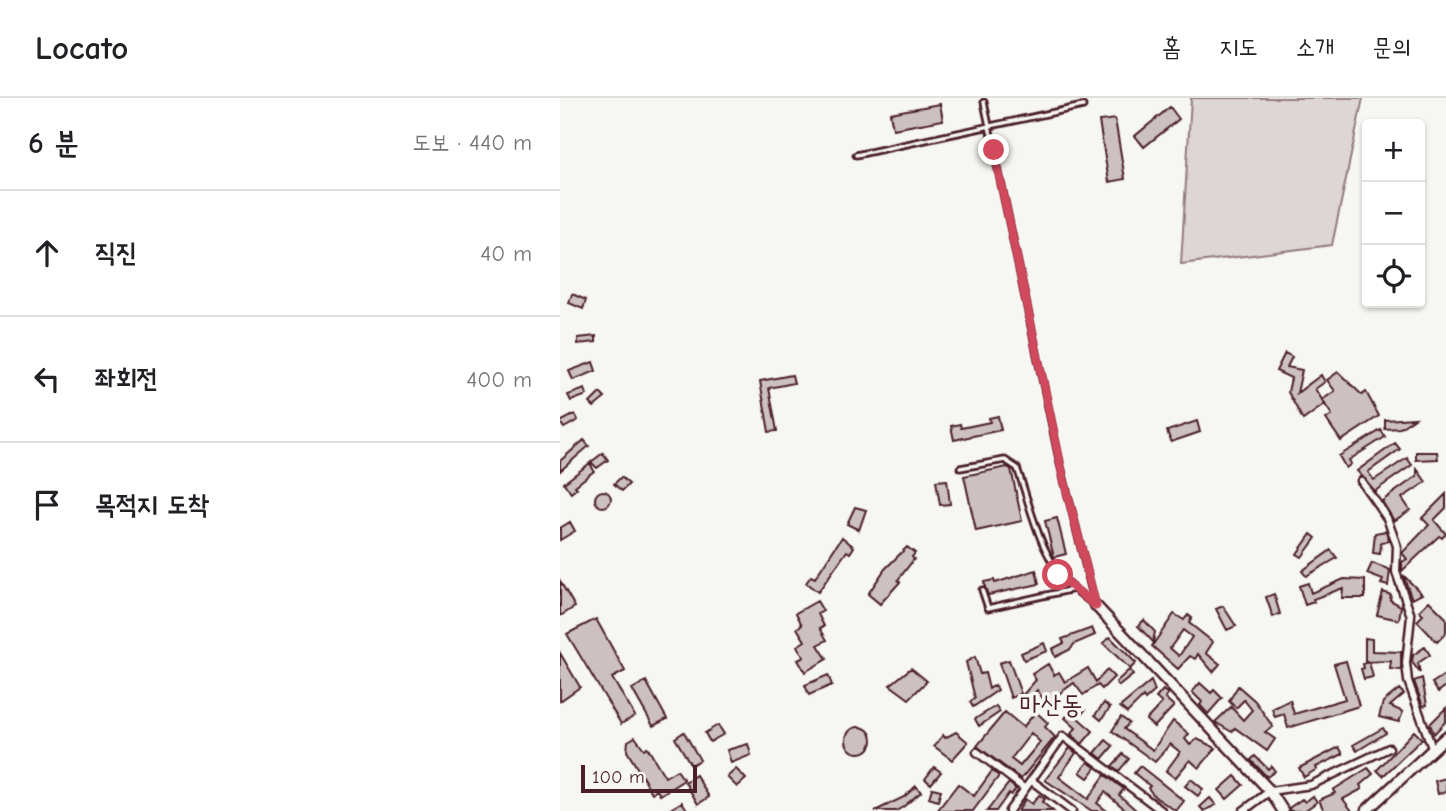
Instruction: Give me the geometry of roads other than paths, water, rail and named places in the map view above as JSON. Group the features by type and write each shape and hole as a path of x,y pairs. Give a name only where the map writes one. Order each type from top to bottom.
{"street":[{"path":"1362,481 1387,518 1397,546 1396,572 1411,615 1406,663 1409,681 1432,748"},
{"path":"1096,606 1270,791 1283,811"},
{"path":"1009,811 1063,736 1163,811"},
{"path":"1366,811 1446,737"},
{"path":"1243,811 1270,791 1311,785 1389,748"},
{"path":"976,752 1025,789"},
{"path":"1032,780 1072,811"}],"lane":[{"path":"984,102 1062,470 1096,606"},
{"path":"856,155 1083,106"},
{"path":"960,468 1006,460 1017,468 1048,559 1058,575 1096,606"},
{"path":"982,590 988,608 1074,589"}],"district":[{"name":"마산동","path":"1051,705"}]}
